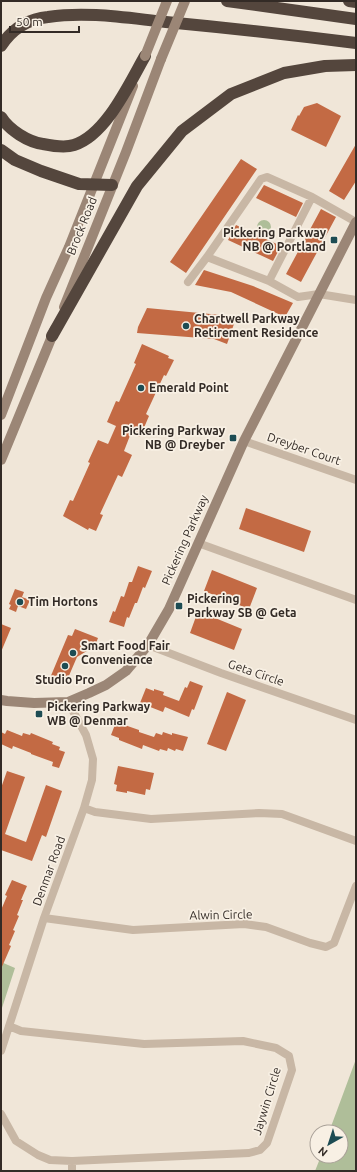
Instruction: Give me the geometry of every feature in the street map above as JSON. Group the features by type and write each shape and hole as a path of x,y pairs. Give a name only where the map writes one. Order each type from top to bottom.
{"highway":[{"path":"227,1 356,19"},
{"path":"349,1 356,2"},
{"path":"1,46 8,36 21,25 47,17 92,14 224,27 356,43"},
{"path":"1,117 4,122 21,136 38,144 54,146 73,145 95,132 110,115 145,56"},
{"path":"52,336 137,186 182,131 231,94 284,73 325,66 356,65"},
{"path":"1,150 14,160 78,184 112,185"}],"main road":[{"name":"Brock Road","path":"1,414 46,298 94,185 167,1"},
{"name":"Brock Road","path":"1,460 185,1"},
{"name":"Pickering Parkway","path":"1,700 34,703 68,702 95,690 126,671 148,645 169,609 244,441 356,222"}],"street":[{"name":"Pickering Parkway","path":"188,282 261,179 267,177 312,197 356,222"},
{"path":"269,281 312,197"},
{"path":"207,257 269,281 298,297 319,294 356,300"},
{"name":"Dreyber Court","path":"244,441 356,480"},
{"path":"198,543 356,600"},
{"name":"Geta Circle","path":"148,645 221,673 356,720"},
{"name":"Denmar Road","path":"1,1051 44,918 84,808 92,780 94,758 86,735 68,702"},
{"path":"84,808 95,812 150,819 260,813 282,814 356,841"},
{"name":"Alwin Circle","path":"44,918 133,930 244,924 266,927 310,943 326,947 334,943 356,886"},
{"name":"Jaywin Circle","path":"9,1026 23,1031 144,1044 243,1041 276,1048 289,1056 292,1070 267,1143 260,1150 249,1153 72,1161"},
{"path":"1,1114 16,1141 38,1155 50,1160 72,1161 72,1171"}],"green space":[{"path":"261,220 267,220 271,224 271,230 267,234 261,234 257,230 257,224"},
{"path":"1,962 15,968 1,1011"},
{"path":"356,1059 356,1171 315,1171 318,1164 349,1164 349,1124 332,1124"}],"building":[{"path":"317,103 341,116 326,147 291,130 298,115 299,116 304,107"},
{"path":"356,144 356,181 344,200 329,191"},
{"path":"241,159 257,169 186,273 170,262"},
{"path":"264,185 303,203 296,217 256,198"},
{"path":"321,209 336,217 301,282 286,274"},
{"path":"236,225 281,246 273,261 228,240"},
{"path":"204,270 253,286 293,303 285,317 231,292 195,285"},
{"name":"Chartwell Parkway Retirement Residence","path":"147,308 221,315 221,320 234,324 227,344 214,339 137,333 138,327"},
{"path":"142,344 169,356 168,358 174,360 166,376 164,375 146,414 149,416 140,437 131,433 124,451 132,455 122,477 118,475 100,514 103,515 96,531 89,528 88,530 63,516 70,500 73,501 90,463 88,462 98,440 108,444 109,442 116,426 107,422 116,401 119,402 136,364 134,363"},
{"path":"246,508 311,531 304,552 239,529"},
{"path":"138,566 152,571 145,588 143,587 129,618 127,617 124,627 109,622 113,611 115,612 121,596 124,597 129,582 132,582"},
{"path":"212,570 257,588 249,609 204,591"},
{"name":"Tim Hortons","path":"15,589 24,592 22,597 30,600 26,609 18,606 16,612 9,609 11,605 9,604"},
{"path":"198,611 242,629 234,650 190,633"},
{"path":"1,624 11,628 1,652"},
{"path":"75,629 98,638 95,646 77,657 68,678 65,676 57,681 50,678 68,635 72,636"},
{"path":"190,681 203,686 194,710 192,709 189,717 165,707 163,712 140,703 146,688 164,692 163,695 179,701 185,687 187,688"},
{"path":"227,692 246,700 226,751 207,744"},
{"path":"116,722 154,737 156,733 162,735 163,732 188,737 183,751 176,749 175,751 168,748 167,751 160,749 159,751 143,745 142,749 119,740 119,738 111,735"},
{"path":"7,730 22,736 23,733 30,735 31,733 53,742 52,744 60,747 59,750 65,752 59,768 52,766 53,762 13,746 12,749 1,744 1,732 5,734"},
{"path":"118,766 154,773 150,790 146,789 145,795 127,791 127,793 116,791 117,785 114,784"},
{"path":"7,771 25,777 5,834 26,842 46,785 62,791 46,837 42,835 32,861 1,850 1,788"},
{"path":"12,880 27,886 17,915 19,916 13,930 15,931 9,945 11,946 1,969 1,910 7,896 5,895"}],"place":[{"name":"Pickering Parkway NB @ Portland","path":"334,240"},
{"name":"Chartwell Parkway Retirement Residence","path":"186,326"},
{"name":"Emerald Point","path":"141,388"},
{"name":"Pickering Parkway NB @ Dreyber","path":"233,438"},
{"name":"Tim Hortons","path":"20,602"},
{"name":"Pickering Parkway SB @ Geta","path":"179,606"},
{"name":"Smart Food Fair Convenience","path":"73,653"},
{"name":"Studio Pro","path":"65,666"},
{"name":"Pickering Parkway WB @ Denmar","path":"39,714"}]}
